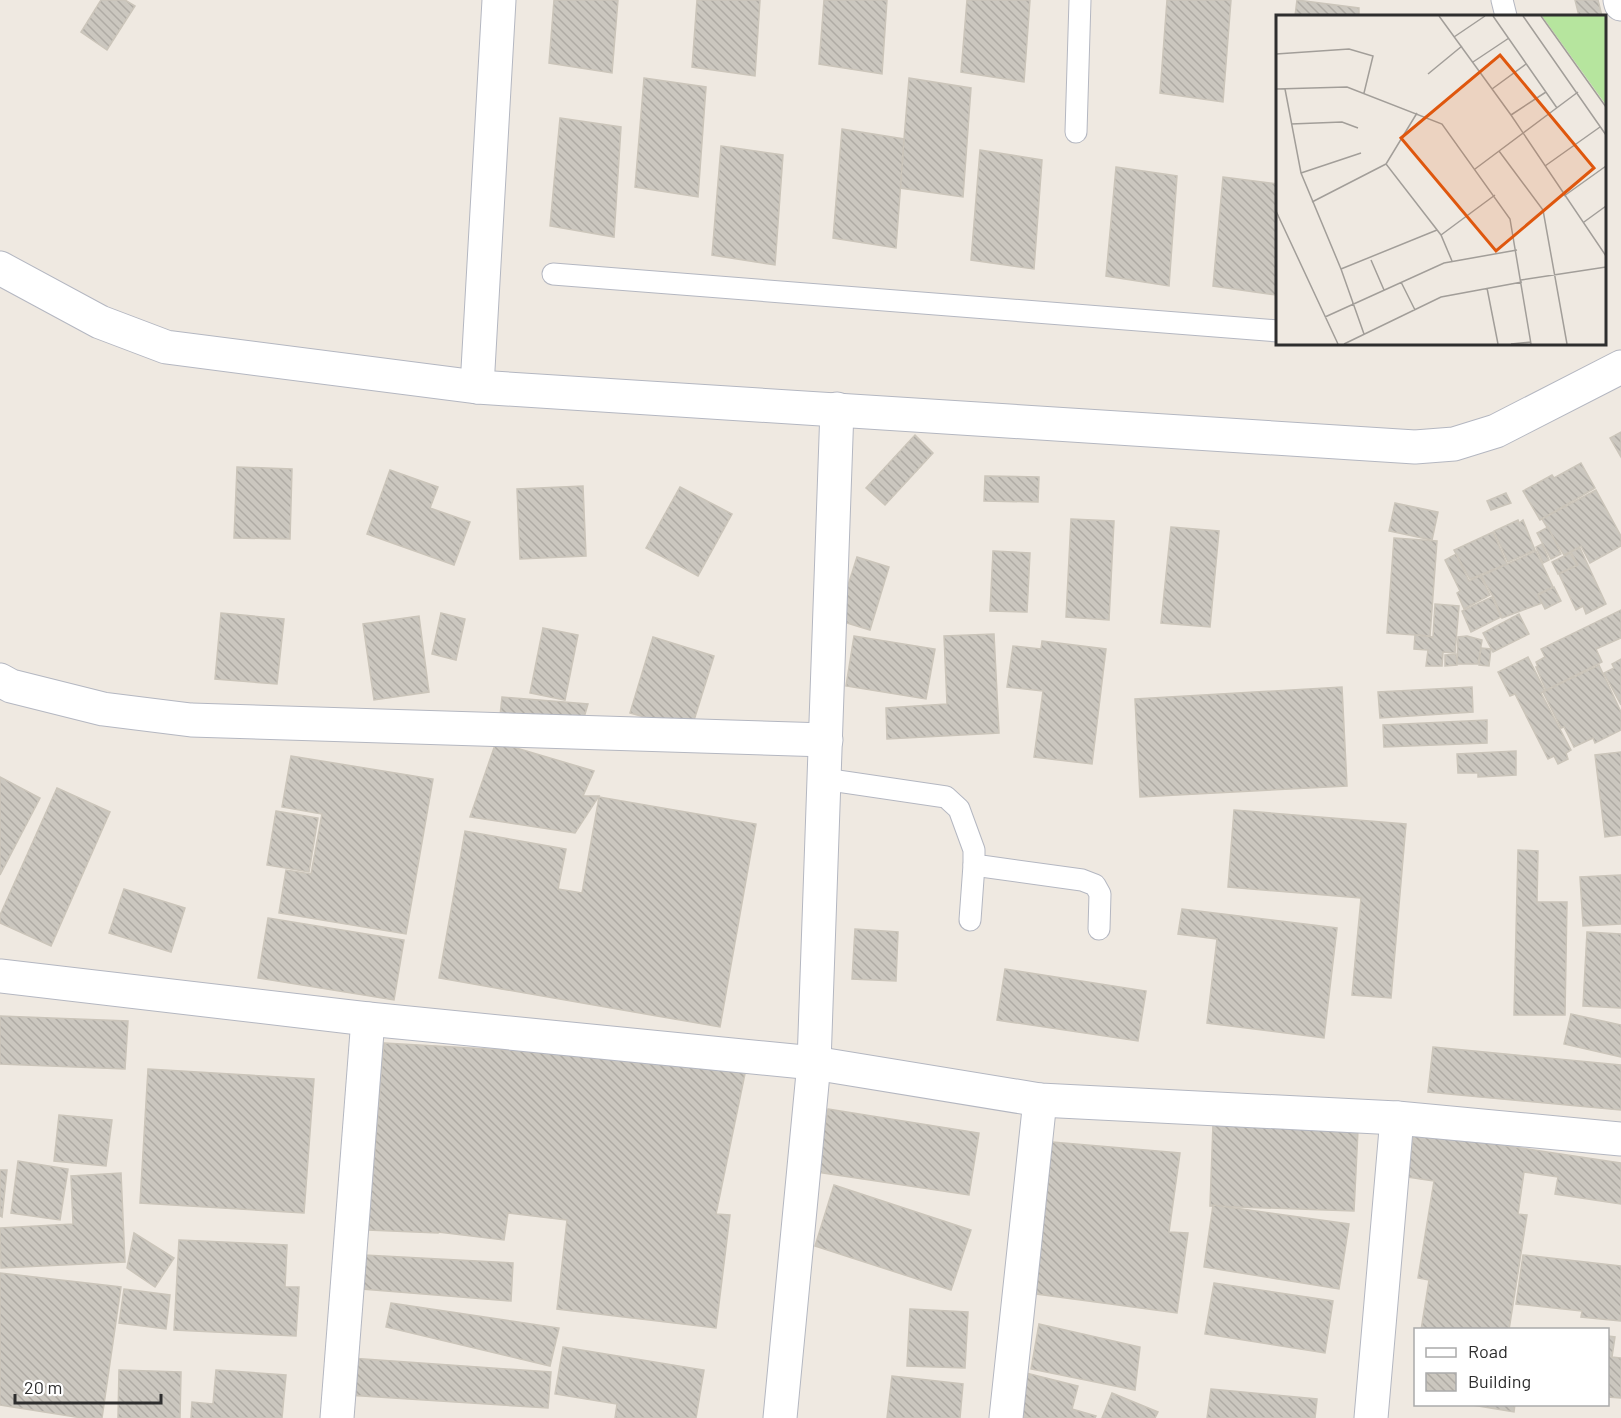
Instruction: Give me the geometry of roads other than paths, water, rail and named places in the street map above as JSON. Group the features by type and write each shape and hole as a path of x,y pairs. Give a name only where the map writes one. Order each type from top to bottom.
{"street":[{"path":"477,387 499,0"},
{"path":"0,268 100,322 166,347 477,387 1415,447 1454,444 1496,431 1621,367"},
{"path":"780,1418 814,1063 837,409"},
{"path":"0,680 11,686 103,709 191,720 826,740"},
{"path":"0,976 368,1019 814,1063 1040,1100 1397,1118 1621,1139"},
{"path":"337,1418 368,1019"},
{"path":"1006,1418 1040,1100"},
{"path":"1371,1418 1397,1118"}],"lane":[{"path":"1076,132 1080,0"},
{"path":"1502,0 1506,15"},
{"path":"553,273 1276,331"},
{"path":"824,779 946,797 959,809 974,850 970,920"},
{"path":"974,865 1082,880 1095,885 1100,894 1099,929"}]}
